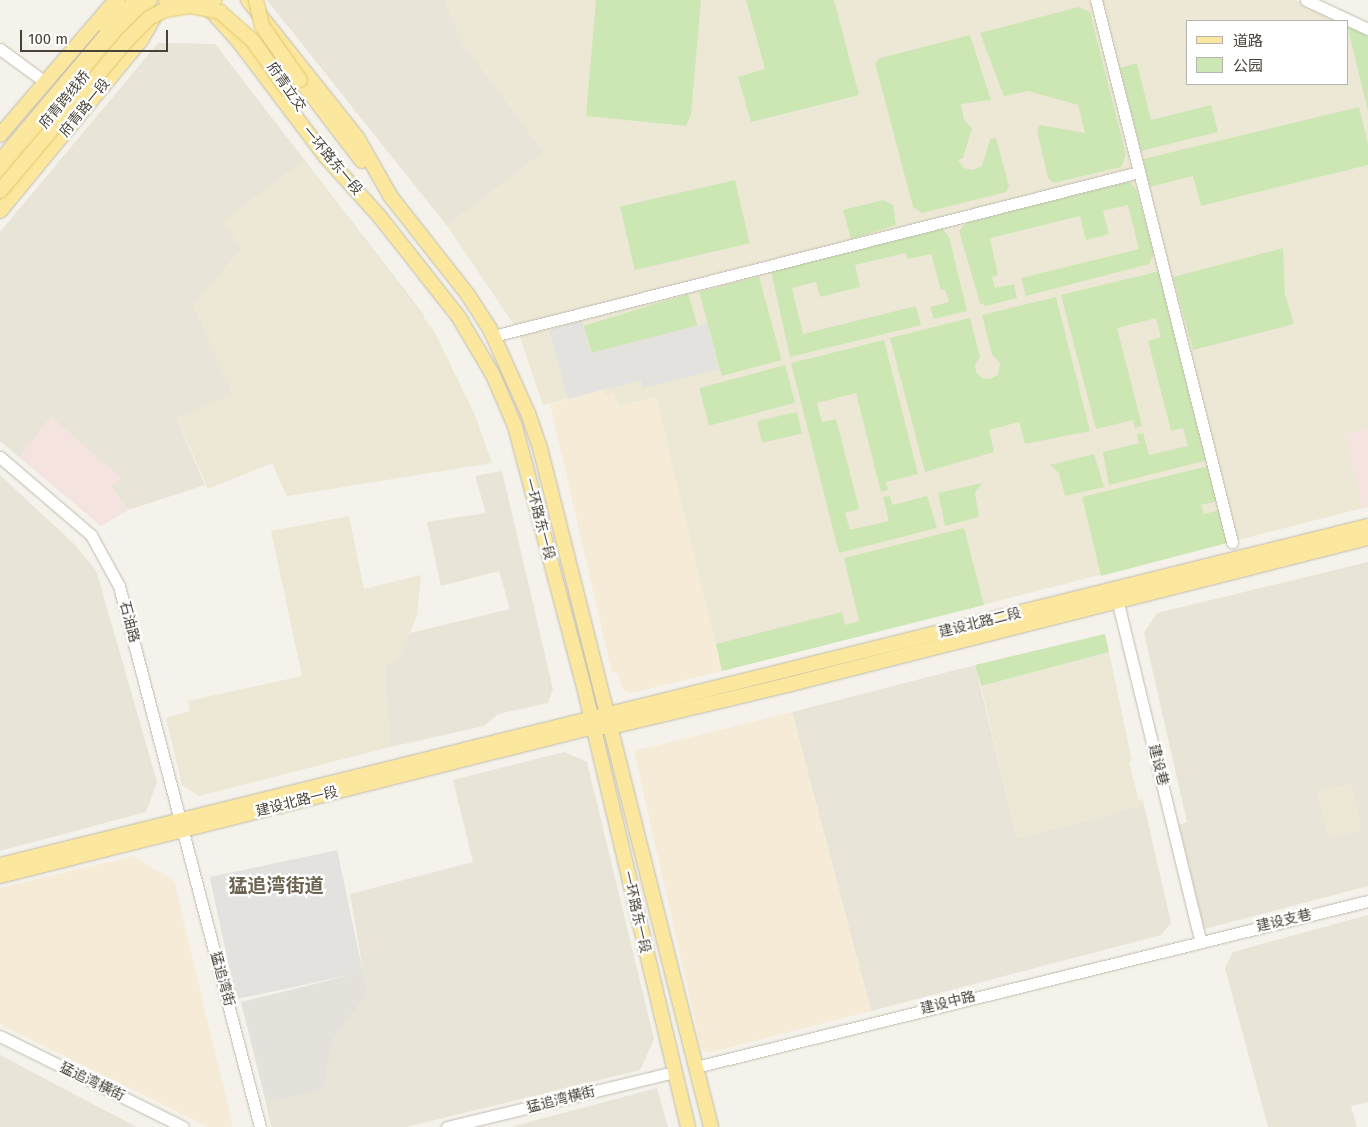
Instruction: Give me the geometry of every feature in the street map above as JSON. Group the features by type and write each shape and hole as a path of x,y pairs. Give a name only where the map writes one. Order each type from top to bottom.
{"main road":[{"path":"0,135 117,0"},
{"path":"0,152 110,19 117,0"},
{"name":"府青跨线桥","path":"0,161 135,0"},
{"name":"府青跨线桥","path":"0,177 150,0"},
{"name":"府青立交","path":"165,0 220,12 254,40 380,218"},
{"name":"府青路一段","path":"0,211 141,40 165,0"},
{"name":"一环路东一段","path":"204,0 240,43 325,156 380,218 458,316 493,375 515,426 578,663 688,1127"},
{"name":"府青立交","path":"0,191 128,39 149,18 165,10 214,0"},
{"name":"一环路东一段","path":"248,0 358,139 391,197 468,295 493,336 540,448 711,1127"},
{"path":"256,0 262,26 300,80 391,197"},
{"name":"建设北路二段","path":"1116,595 1368,526"},
{"name":"建设北路二段","path":"592,722 609,721 1116,595 1368,538"},
{"path":"578,663 594,660"},
{"name":"建设北路一段","path":"0,876 182,826 592,722"},
{"name":"建设北路一段","path":"0,865 182,826"}],"street":[{"path":"1096,0 1232,542"},
{"path":"1306,0 1368,28"},
{"path":"0,49 45,82"},
{"path":"493,336 1139,172"},
{"name":"石油路","path":"0,457 91,535 113,574 124,604 182,826"},
{"name":"建设巷","path":"1116,595 1200,940"},
{"name":"猛追湾街","path":"182,826 260,1127"},
{"name":"建设支巷","path":"1200,940 1368,901"},
{"name":"建设中路","path":"696,1067 1200,940"},
{"name":"猛追湾横街","path":"0,1036 183,1127"},
{"name":"猛追湾横街","path":"447,1127 675,1072"}],"shaded area":[{"path":"267,0 445,0 463,43 544,152 447,226"},
{"path":"445,0 1295,0 1339,20 1186,20 1186,85 1348,85 1348,29 1368,112 1368,428 1345,434 1363,508 722,671 656,397 618,406 614,393 606,395 604,389 543,405 517,329 447,226 544,152 463,43"},
{"path":"158,43 215,44 424,315 396,478 287,496 272,463 267,465 177,419 205,485 128,510 111,486 121,478 51,417 19,457 0,441 0,232"},
{"path":"304,160 434,331 475,415 492,463 287,496 272,463 208,489 177,418 233,394 193,305 241,249 223,221"},
{"path":"582,321 591,353 707,323 719,369 642,388 641,380 568,399 549,330"},
{"path":"604,389 614,393 618,406 656,397 722,671 630,693 623,690 617,672 612,673 550,404"},
{"path":"51,417 121,478 111,486 128,510 101,526 19,457"},
{"path":"1368,428 1368,507 1363,508 1345,434"},
{"path":"502,471 553,689 548,703 498,714 484,726 390,747 384,666 396,660 410,633 510,609 499,571 441,586 427,522 486,513 475,476"},
{"path":"0,475 74,544 96,570 157,782 146,812 0,851"},
{"path":"349,516 364,589 421,575 417,616 402,652 396,660 384,666 390,747 199,796 182,785 166,718 190,711 188,701 302,676 271,531"},
{"path":"1368,562 1368,886 1204,929 1179,825 1187,822 1144,633 1157,613"},
{"path":"1109,652 1132,761 1129,762 1139,800 1143,799 1144,805 1017,838 981,686"},
{"path":"975,665 1017,838 1144,805 1171,923 1161,935 871,1011 792,712"},
{"path":"792,712 871,1011 708,1053 701,1048 634,751"},
{"path":"564,752 587,762 654,1039 640,1070 406,1127 271,1127 266,1103 323,1090 334,1038 367,995 350,894 473,862 453,780"},
{"path":"1351,783 1362,830 1328,838 1317,791"},
{"path":"337,850 363,972 236,999 210,877"},
{"path":"134,856 174,881 233,1127 208,1127 0,1024 0,888"},
{"path":"1368,915 1368,1102 1351,1106 1357,1127 1268,1127 1225,968 1233,952"},
{"path":"363,972 367,995 334,1038 323,1090 266,1103 241,1002"},
{"path":"0,1055 85,1100 137,1127 0,1127"},
{"path":"657,1088 668,1127 512,1127 537,1120"}],"green space":[{"path":"596,0 701,0 691,115 686,126 586,116"},
{"path":"746,0 834,0 859,95 751,122 738,77 765,69"},
{"path":"1078,7 1090,12 1126,155 1121,167 1054,183 1048,178 1037,130 1040,125 1085,133 1078,105 1028,91 1004,96 980,33"},
{"path":"1348,24 1368,34 1368,112 1348,29"},
{"path":"970,35 991,100 961,104 964,120 972,128 963,158 958,160 964,168 972,170 982,166 990,139 996,138 1009,186 1006,192 922,213 913,207 875,63 880,58"},
{"path":"1137,63 1151,120 1211,105 1218,132 1141,151 1120,68"},
{"path":"1359,107 1368,144 1368,165 1201,206 1193,176 1150,187 1143,159"},
{"path":"735,180 750,243 635,270 620,207"},
{"path":"1125,181 1130,182 1136,189 1155,253 1149,264 1026,296 1021,278 1139,249 1128,205 1103,211 1109,234 1086,240 1080,216 990,238 998,275 992,277 995,288 1014,284 1017,298 986,306 980,303 959,231 963,226 971,220"},
{"path":"883,200 893,205 896,225 851,239 843,210"},
{"path":"942,228 949,237 967,311 934,319 930,307 949,302 945,290 941,290 931,254 908,259 905,253 855,265 860,287 820,297 816,282 792,288 803,334 916,306 921,325 790,357 771,271"},
{"path":"1283,248 1285,294 1294,324 1193,350 1173,277"},
{"path":"1160,271 1208,460 1109,485 1103,452 1139,443 1137,434 1143,433 1149,455 1188,446 1183,428 1171,431 1148,341 1161,337 1156,318 1117,328 1142,426 1135,428 1133,420 1096,429 1061,295"},
{"path":"759,276 782,360 722,376 699,292"},
{"path":"688,294 698,327 594,358 584,326"},
{"path":"1056,297 1090,431 1025,444 1019,422 989,430 994,452 925,472 890,338 970,318 980,357 975,364 976,372 982,378 990,379 998,375 1000,363 992,355 982,315"},
{"path":"884,340 918,474 886,482 888,490 881,492 856,393 817,403 822,422 836,419 840,434 859,509 845,513 850,530 889,521 883,497 890,496 892,505 927,496 937,528 839,553 791,363"},
{"path":"785,365 795,403 709,426 699,388"},
{"path":"797,412 802,433 762,443 757,421"},
{"path":"1094,454 1104,487 1065,496 1059,473 1050,465"},
{"path":"1208,466 1217,501 1201,505 1204,514 1219,510 1227,543 1101,576 1082,497"},
{"path":"982,483 975,493 979,517 945,526 938,493"},
{"path":"964,528 984,605 722,671 716,644 842,612 845,625 859,621 844,558"},
{"path":"1105,634 1109,652 981,686 975,665"}],"district":[{"name":"猛追湾街道","path":"276,886"}]}
